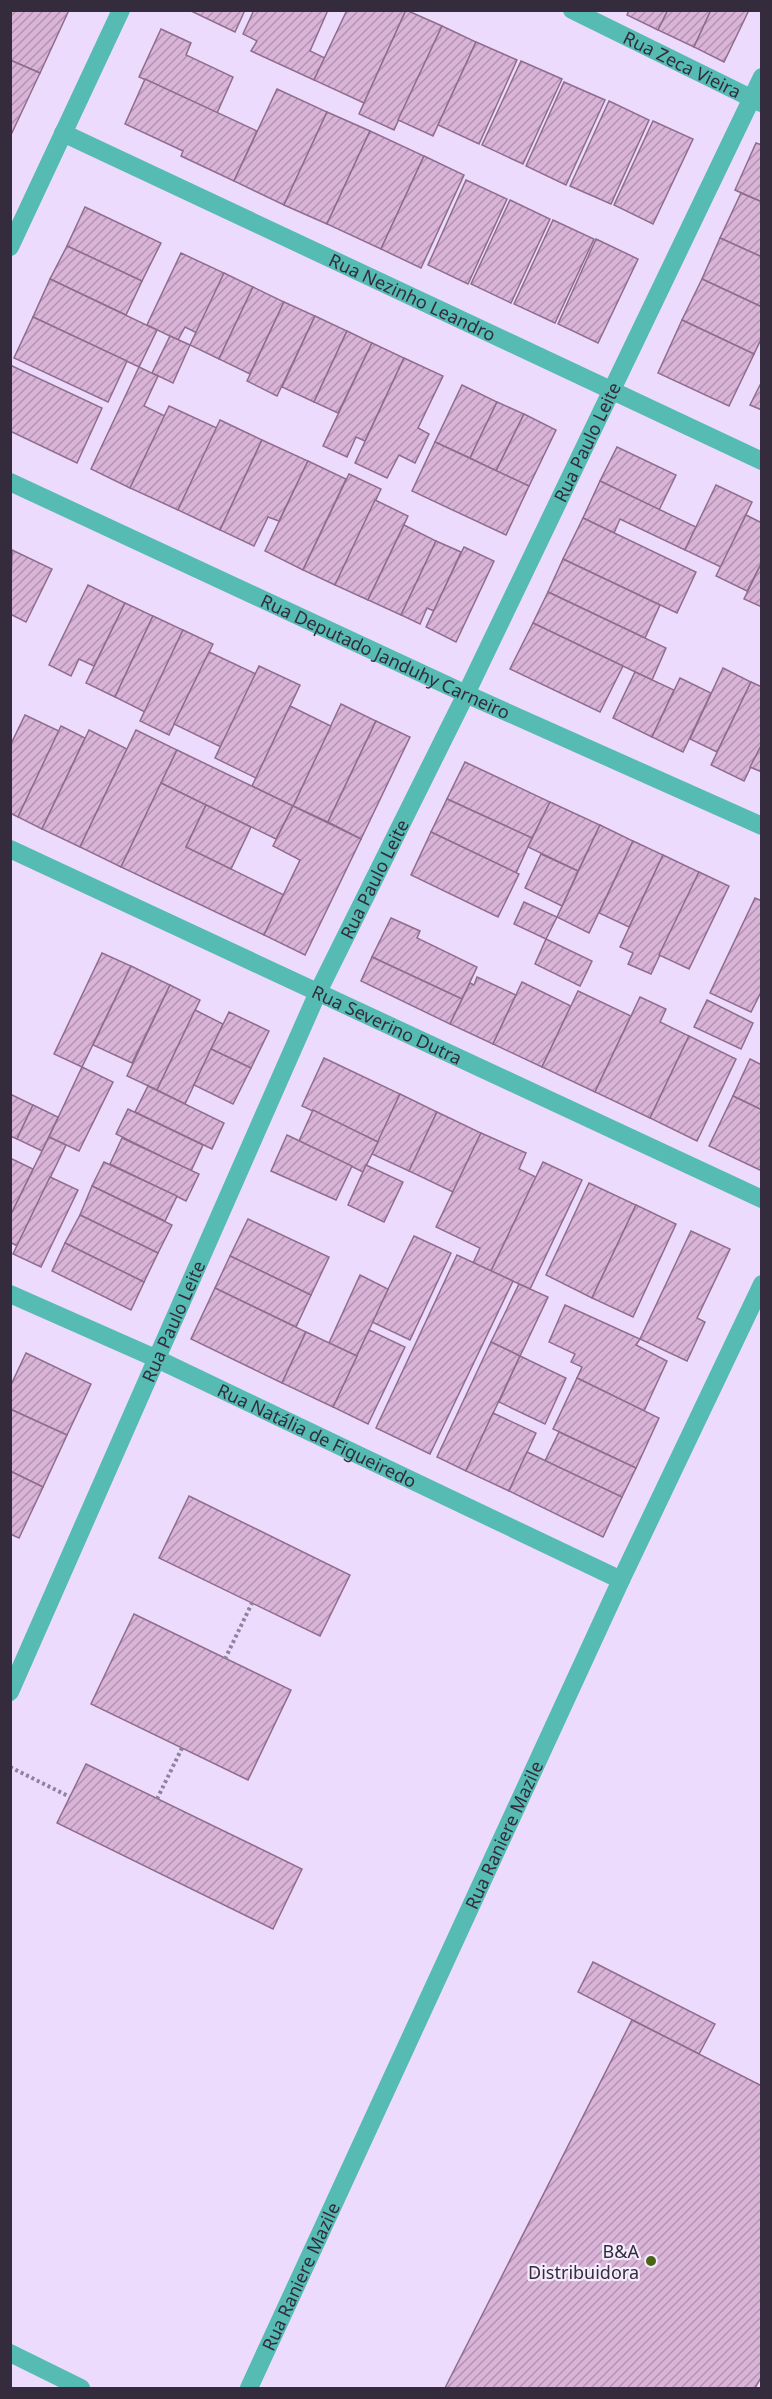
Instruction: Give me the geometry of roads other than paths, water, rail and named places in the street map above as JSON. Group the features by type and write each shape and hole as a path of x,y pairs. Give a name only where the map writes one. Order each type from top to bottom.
{"street":[{"path":"10,247 121,10"},
{"name":"Rua Zeca Vieira","path":"572,10 756,101"},
{"name":"Rua Paulo Leite","path":"10,1692 318,992 756,101 762,77"},
{"name":"Rua Nezinho Leandro","path":"63,133 762,461"},
{"name":"Rua Deputado Janduhy Carneiro","path":"10,482 466,694 762,826"},
{"name":"Rua Severino Dutra","path":"10,849 762,1199"},
{"name":"Rua Raniere Mazile","path":"249,2388 621,1580 762,1284"},
{"name":"Rua Natália de Figueiredo","path":"10,1294 155,1358 621,1580"},
{"path":"10,2353 81,2388"}],"place":[{"name":"B&A Distribuidora","path":"651,2261"}]}
